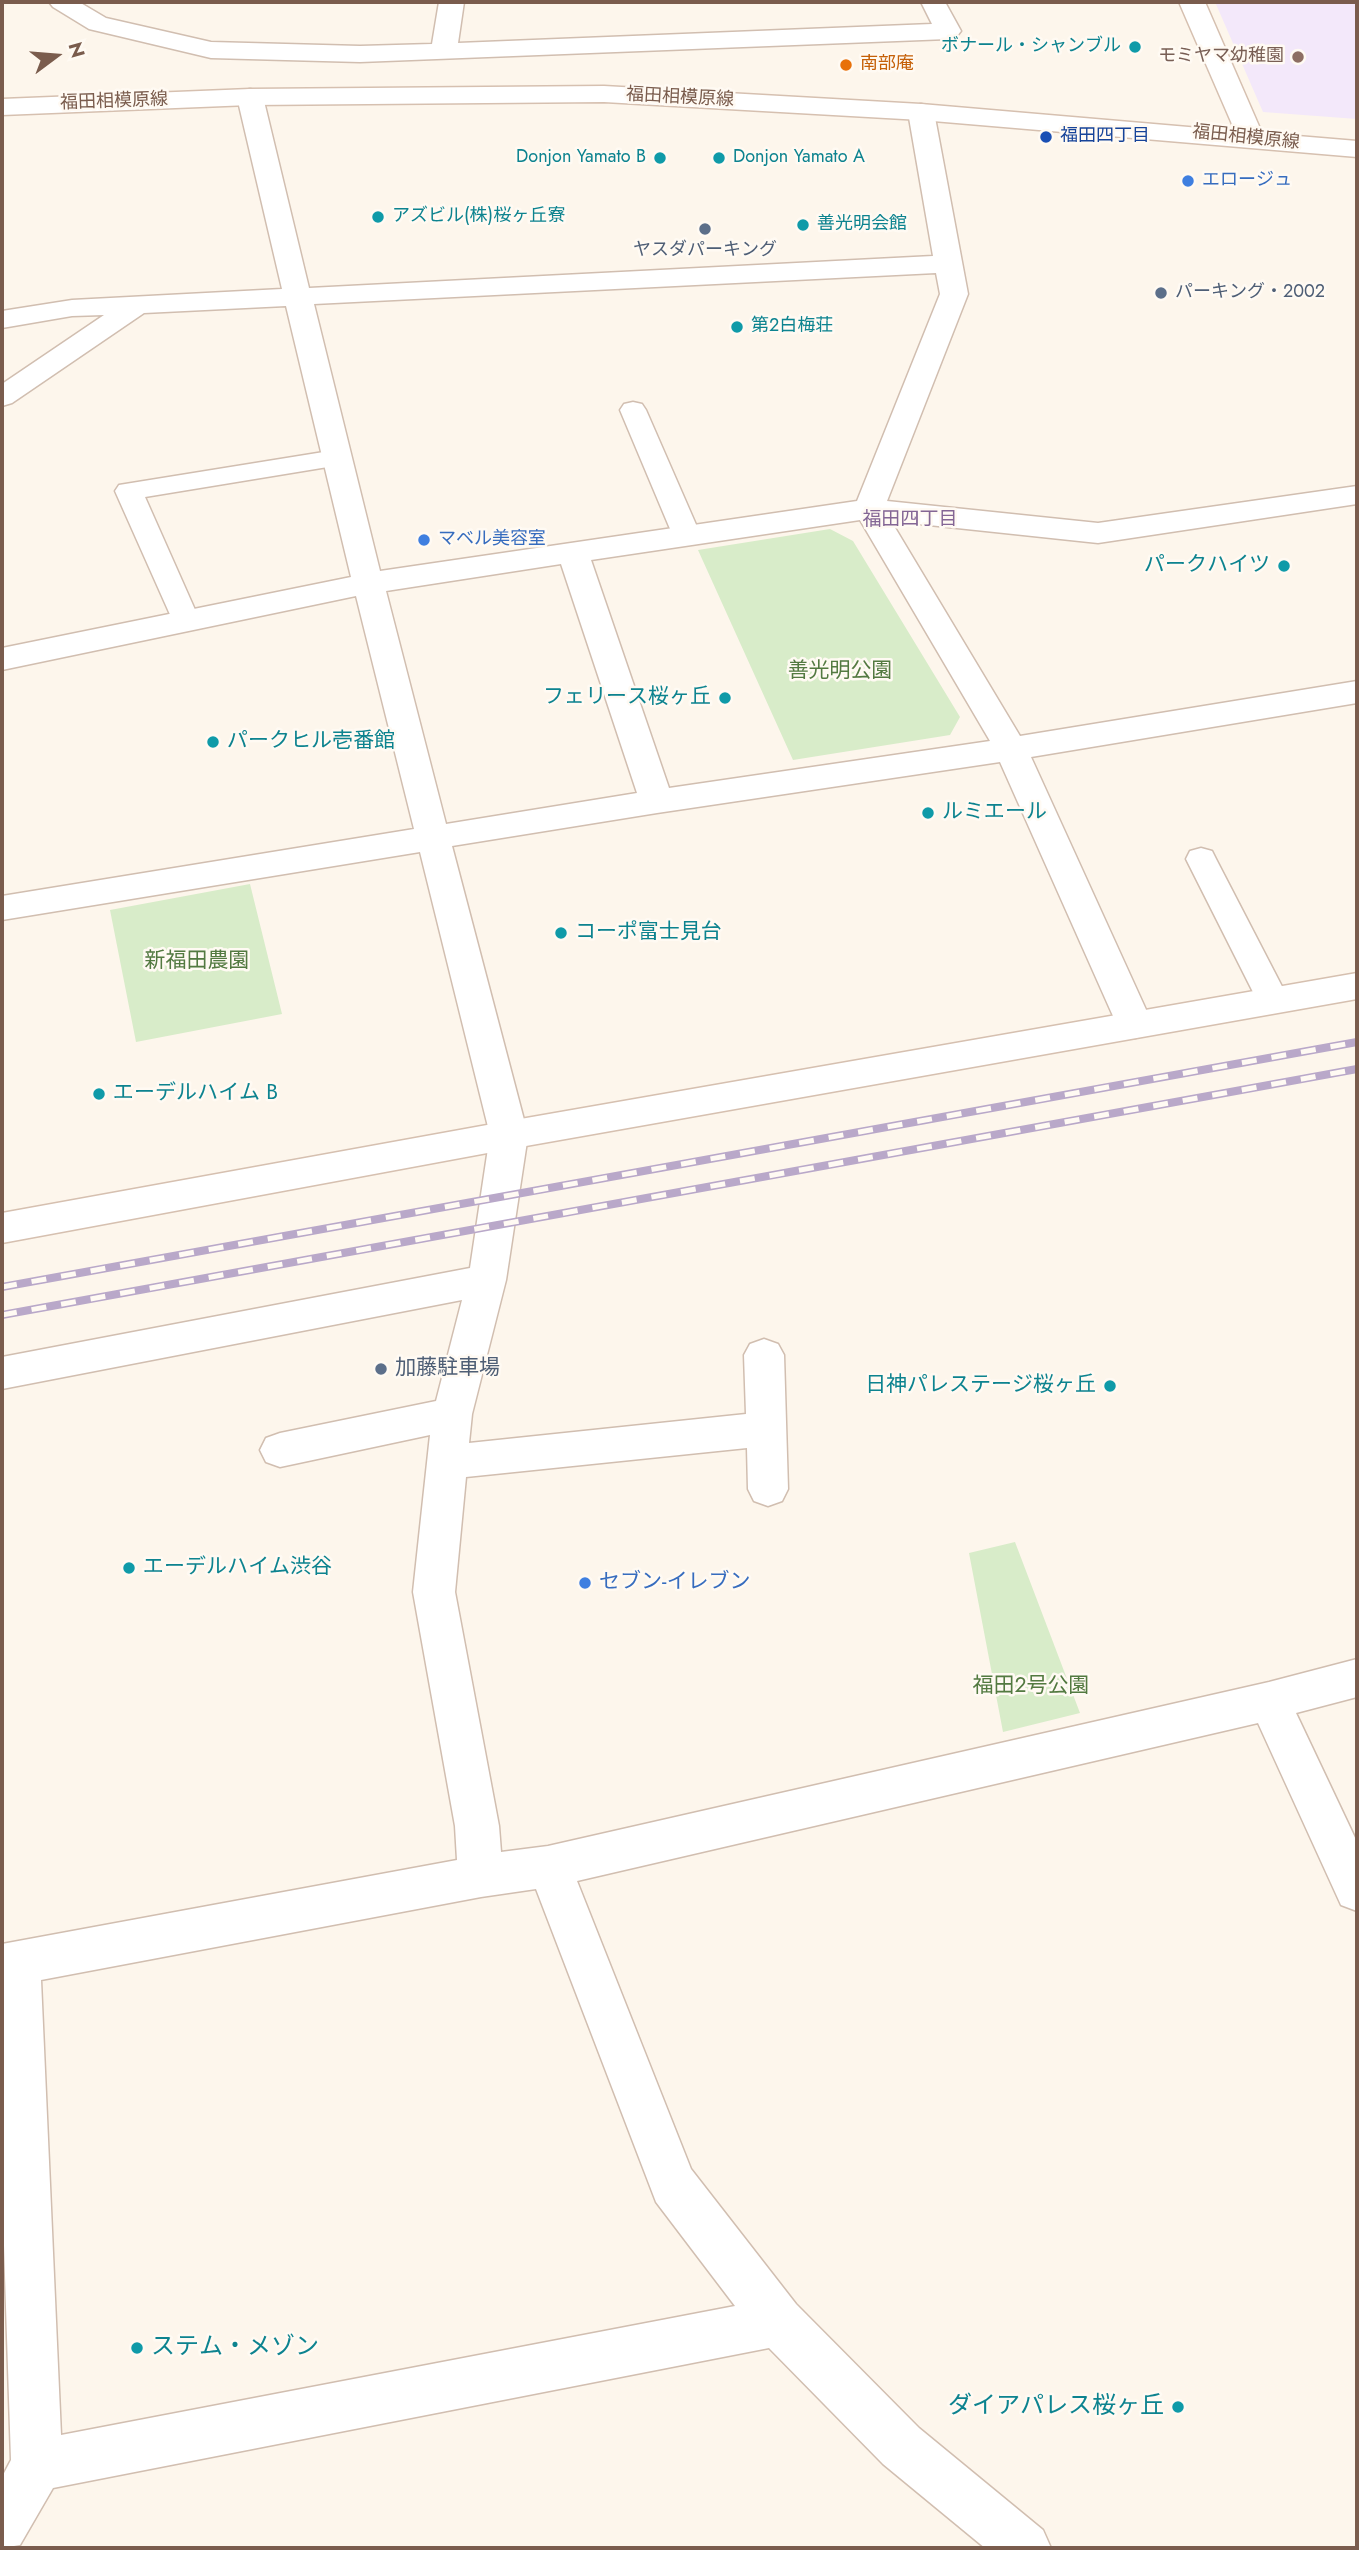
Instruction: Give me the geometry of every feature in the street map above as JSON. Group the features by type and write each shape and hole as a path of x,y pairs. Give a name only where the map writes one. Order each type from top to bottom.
{"street":[{"path":"62,2 98,24 211,50 360,54 948,31 933,2"},
{"path":"444,50 451,2"},
{"path":"1192,2 1251,138"},
{"name":"福田相模原線","path":"2,107 250,97 604,94 921,112 1357,149"},
{"path":"250,97 336,458 509,1135 486,1280 452,1414 434,1592 477,1826 481,1876"},
{"path":"869,509 954,293 921,112"},
{"path":"2,319 72,309 950,264"},
{"path":"2,397 135,306"},
{"path":"2,659 370,583 869,509 1098,533 1357,495"},
{"path":"869,509 1011,748 1135,1025"},
{"path":"573,553 657,800"},
{"path":"2,908 657,800 1011,748 1357,692"},
{"path":"2,1228 509,1135 1357,986"},
{"path":"2,1373 486,1280"},
{"path":"764,1355 768,1489"},
{"path":"279,1450 452,1414"},
{"path":"447,1462 765,1429"},
{"path":"2,2527 37,2465 10,1965 481,1876 548,1867 1269,1701 1357,1678"},
{"path":"1269,1701 1357,1890"},
{"path":"548,1867 571,1917 673,2185 778,2322 901,2446 1025,2548"},
{"path":"37,2465 778,2322"}],"lane":[{"path":"633,410 687,536"},
{"path":"186,621 129,491 336,458"},
{"path":"1201,859 1273,1000"}],"shaded area":[{"name":"モミヤマ幼稚園","path":"1215,2 1357,2 1357,119 1263,112"}],"green space":[{"name":"善光明公園","path":"830,529 853,541 960,717 950,735 793,760 698,550"},
{"name":"新福田農園","path":"250,884 282,1014 136,1042 110,910"},
{"name":"福田2号公園","path":"1015,1542 1080,1713 1003,1732 969,1553"}],"railway":[{"path":"2,1287 1357,1042"},
{"path":"2,1315 1357,1069"}],"place":[{"name":"ボナール・シャンブル","path":"1135,47"},
{"name":"モミヤマ幼稚園","path":"1298,57"},
{"name":"南部庵","path":"846,65"},
{"name":"福田四丁目","path":"1046,137"},
{"name":"Donjon Yamato B","path":"660,158"},
{"name":"Donjon Yamato A","path":"719,158"},
{"name":"エロージュ","path":"1188,181"},
{"name":"アズビル(株)桜ヶ丘寮","path":"378,217"},
{"name":"善光明会館","path":"803,225"},
{"name":"ヤスダパーキング","path":"705,229"},
{"name":"パーキング・2002","path":"1161,293"},
{"name":"第2白梅荘","path":"737,327"},
{"name":"マベル美容室","path":"424,540"},
{"name":"パークハイツ","path":"1284,566"},
{"name":"フェリース桜ヶ丘","path":"725,698"},
{"name":"パークヒル壱番館","path":"213,742"},
{"name":"ルミエール","path":"928,813"},
{"name":"コーポ富士見台","path":"561,933"},
{"name":"エーデルハイム B","path":"99,1094"},
{"name":"加藤駐車場","path":"381,1369"},
{"name":"日神パレステージ桜ヶ丘","path":"1110,1386"},
{"name":"エーデルハイム渋谷","path":"129,1568"},
{"name":"セブン-イレブン","path":"585,1583"},
{"name":"ステム・メゾン","path":"137,2348"},
{"name":"ダイアパレス桜ヶ丘","path":"1178,2407"}],"district":[{"name":"福田四丁目","path":"910,520"}]}
